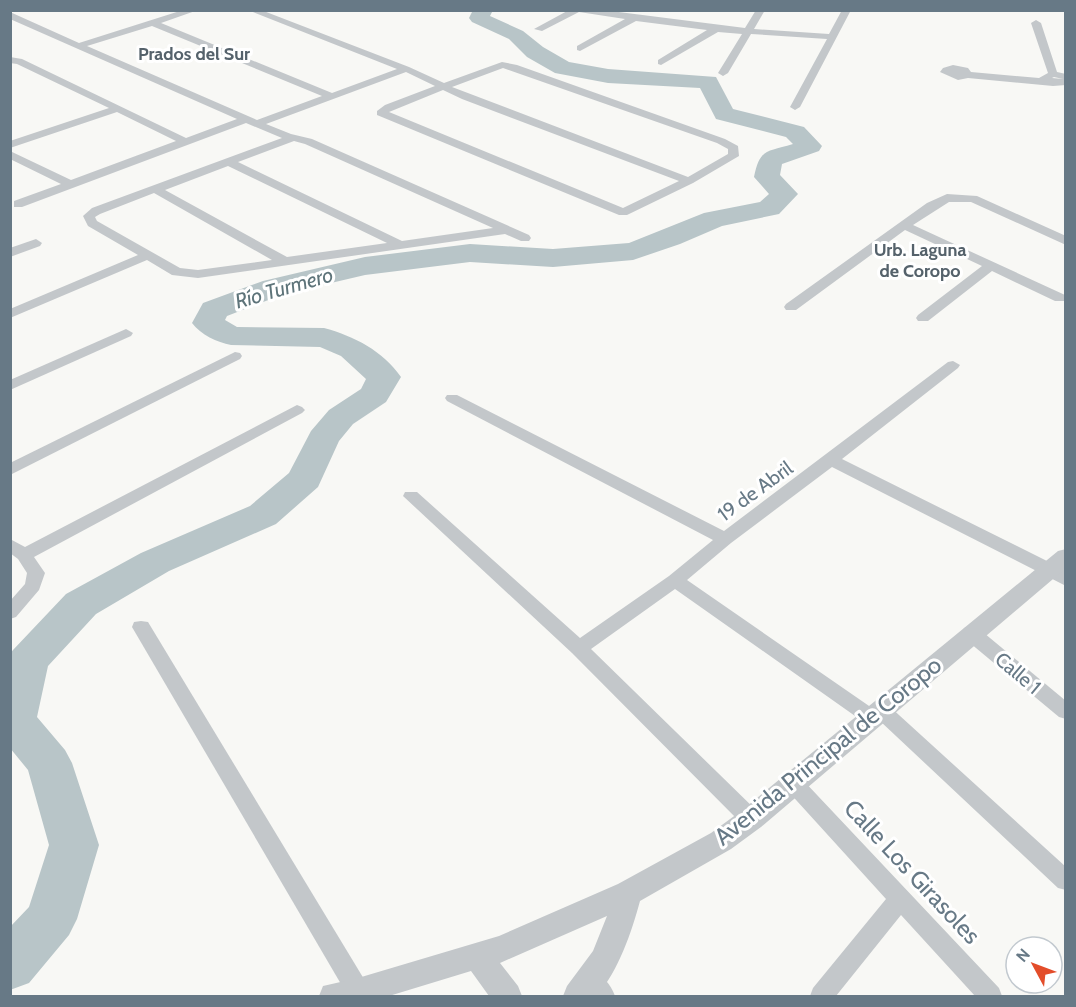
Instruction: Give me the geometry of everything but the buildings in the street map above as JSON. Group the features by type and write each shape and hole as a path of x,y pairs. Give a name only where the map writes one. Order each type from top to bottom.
{"street":[{"path":"78,46 194,10"},
{"path":"252,10 406,69 477,101 689,181"},
{"path":"539,29 579,10 716,29 831,37"},
{"path":"659,22 670,10"},
{"path":"723,73 761,10"},
{"path":"795,107 847,10"},
{"path":"10,15 293,138 308,141 525,238"},
{"path":"580,48 634,18"},
{"path":"153,23 331,96"},
{"path":"1036,23 1048,77"},
{"path":"662,63 716,29"},
{"path":"10,60 19,61 184,141"},
{"path":"502,65 514,67 721,141 734,148 734,156 689,181 634,209 623,212 614,211 381,112 388,107 493,67 502,65"},
{"path":"18,204 184,141 331,96 406,69"},
{"path":"968,73 1065,77"},
{"path":"1048,77 1065,82"},
{"path":"10,145 117,109"},
{"path":"293,138 96,211 89,216 92,223 177,273 198,274 507,230"},
{"path":"10,154 70,184"},
{"path":"229,162 400,245"},
{"path":"155,189 286,262"},
{"path":"791,307 942,199 960,197 986,204 1065,241"},
{"path":"904,225 1060,298"},
{"path":"10,253 36,243"},
{"path":"10,314 148,255"},
{"path":"923,318 991,266"},
{"path":"10,386 126,333"},
{"path":"10,470 235,356"},
{"name":"19 de Abril","path":"579,648 675,580 725,538 831,460 953,365"},
{"path":"452,398 725,538"},
{"path":"10,614 22,602 36,581 34,566 17,550 297,410"},
{"path":"831,460 1061,569"},
{"path":"411,496 579,648 751,819"},
{"name":"Avenida Principal de Coropo","path":"346,994 504,948 628,892 721,841 794,784 971,633 1061,569"},
{"path":"675,580 876,714 1065,881"},
{"path":"141,627 346,994"},
{"name":"Calle 1","path":"971,633 1065,712"},
{"name":"Calle Los Girasoles","path":"794,784 990,996"},
{"path":"591,991 615,938 628,892"},
{"path":"822,996 900,899"},
{"path":"477,956 507,996"}],"waterway":[{"name":"Río Turmero","path":"10,966 51,919 74,845 49,763 14,720 28,661 81,604 155,562 263,515 305,479 323,438 341,417 374,395 384,377 352,349 324,338 231,336 208,323 214,310 274,287 365,266 470,253 553,258 633,251 714,219 769,208 785,194 767,177 770,160 810,146 795,132 724,114 708,82 608,76 563,68 535,52 516,35 479,18 483,10"}],"district":[{"name":"Prados del Sur","path":"194,54"},
{"name":"Urb. Laguna de Coropo","path":"920,260"}]}
